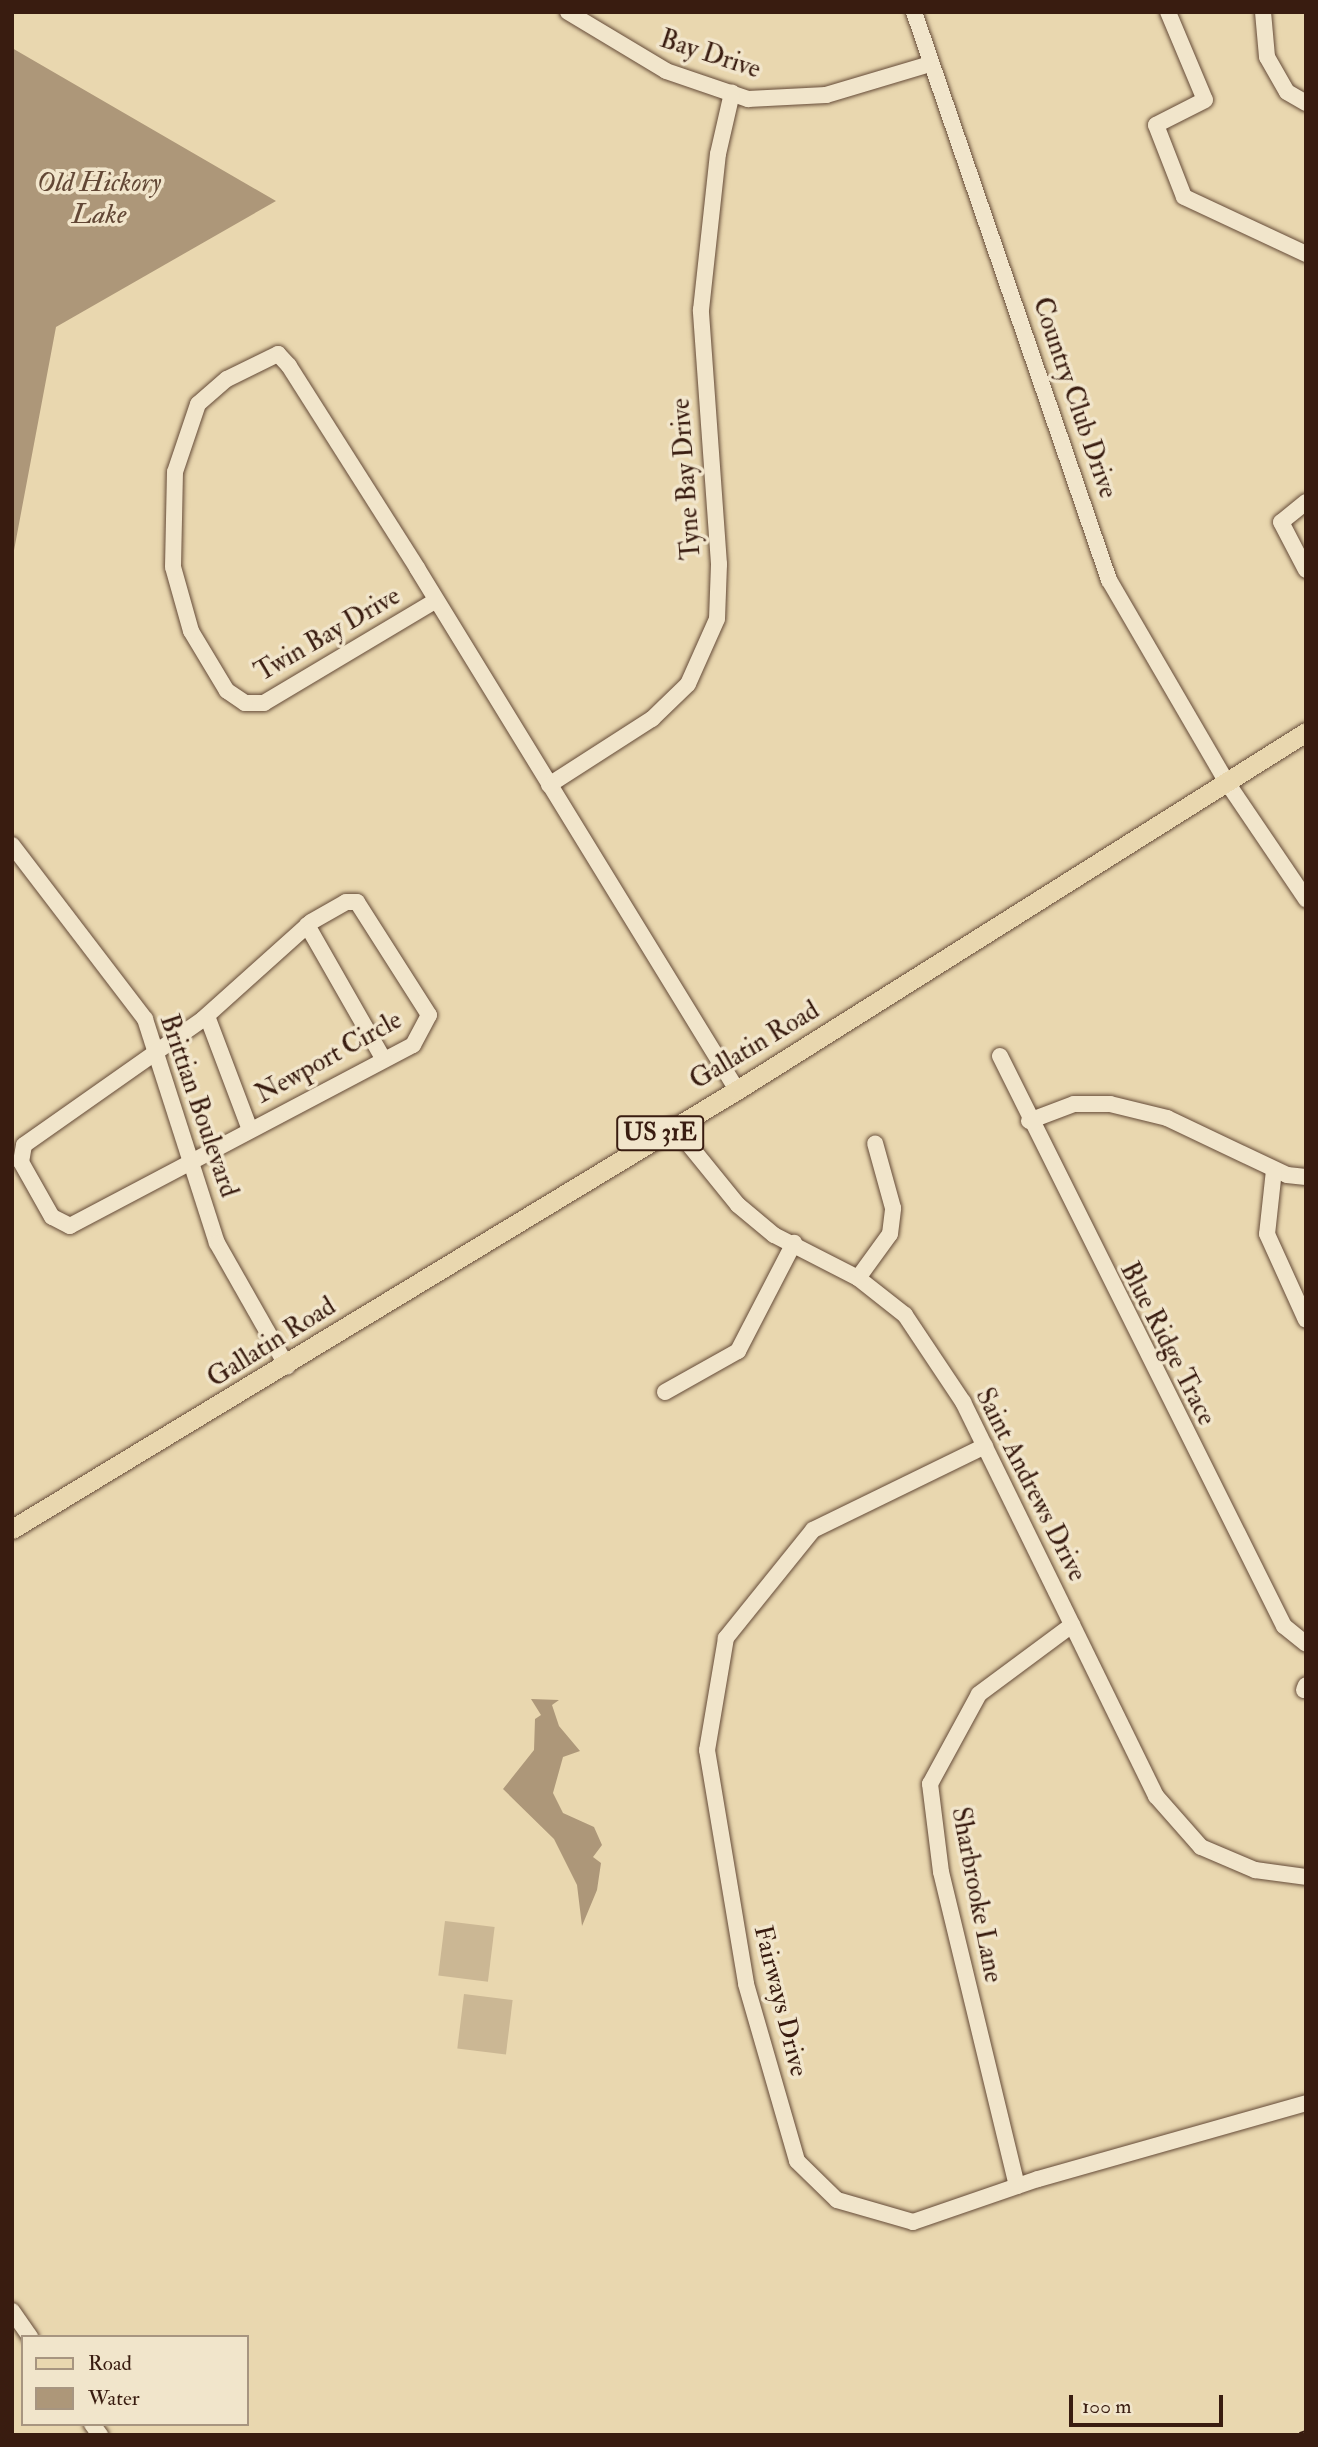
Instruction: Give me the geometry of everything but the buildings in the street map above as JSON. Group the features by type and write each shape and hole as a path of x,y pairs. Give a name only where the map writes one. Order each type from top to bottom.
{"main road":[{"name":"Gallatin Road","path":"12,1529 287,1366 673,1125 737,1090 1306,733"}],"street":[{"name":"Bay Drive","path":"568,12 666,71 748,99 826,95 930,64"},
{"name":"Country Club Drive","path":"914,12 1109,580 1226,781 1306,899"},
{"path":"1168,12 1205,100 1156,125 1184,197 1306,254"},
{"path":"1263,12 1267,57 1287,92 1306,103"},
{"name":"Tyne Bay Drive","path":"549,785 652,719 688,684 717,618 719,564 701,310 718,155 732,93"},
{"name":"Twin Bay Drive","path":"278,354 435,600 264,703 245,703 213,674 191,631 173,567 175,472 198,404 227,379 278,354"},
{"path":"1306,502 1281,522 1306,570"},
{"path":"435,600 737,1090"},
{"name":"Brittian Boulevard","path":"12,845 113,970 145,1019 153,1049 193,1159 217,1242 287,1366"},
{"name":"Newport Circle","path":"357,902 429,1014 413,1045 70,1226 52,1217 21,1162 24,1145 153,1049 207,1016 307,925 335,905 357,902"},
{"path":"307,925 384,1060"},
{"path":"207,1016 250,1130"},
{"name":"Blue Ridge Trace","path":"1000,1056 1029,1121 1284,1626 1306,1644"},
{"path":"1029,1121 1074,1104 1110,1104 1167,1118 1273,1170 1306,1177"},
{"name":"Saint Andrews Drive","path":"673,1125 738,1205 793,1243 858,1278 905,1315 985,1446 1156,1796 1201,1847 1255,1870 1306,1877"},
{"path":"858,1278 890,1234 893,1208 875,1143"},
{"path":"1273,1170 1267,1234 1306,1320"},
{"path":"665,1392 738,1351 793,1243"},
{"name":"Fairways Drive","path":"985,1446 813,1530 726,1638 706,1750 746,1984 797,2161 837,2200 913,2222 1017,2186 1306,2103"},
{"name":"Sharbrooke Lane","path":"1017,2186 941,1872 930,1784 979,1694 1072,1625"},
{"path":"12,2311 29,2335"}],"shaded area":[{"path":"445,1921 495,1927 488,1982 438,1976"},
{"path":"464,1994 513,2000 506,2055 457,2049"}],"water":[{"name":"Old Hickory Lake","path":"12,48 276,201 56,327 12,561"},
{"path":"531,1699 559,1700 552,1705 559,1726 580,1751 563,1757 553,1793 563,1813 594,1827 602,1845 593,1857 601,1863 597,1890 582,1926 577,1885 554,1839 503,1789 534,1750 535,1719 541,1715"}],"railway":[{"path":"1300,2435 1306,2433"}]}
